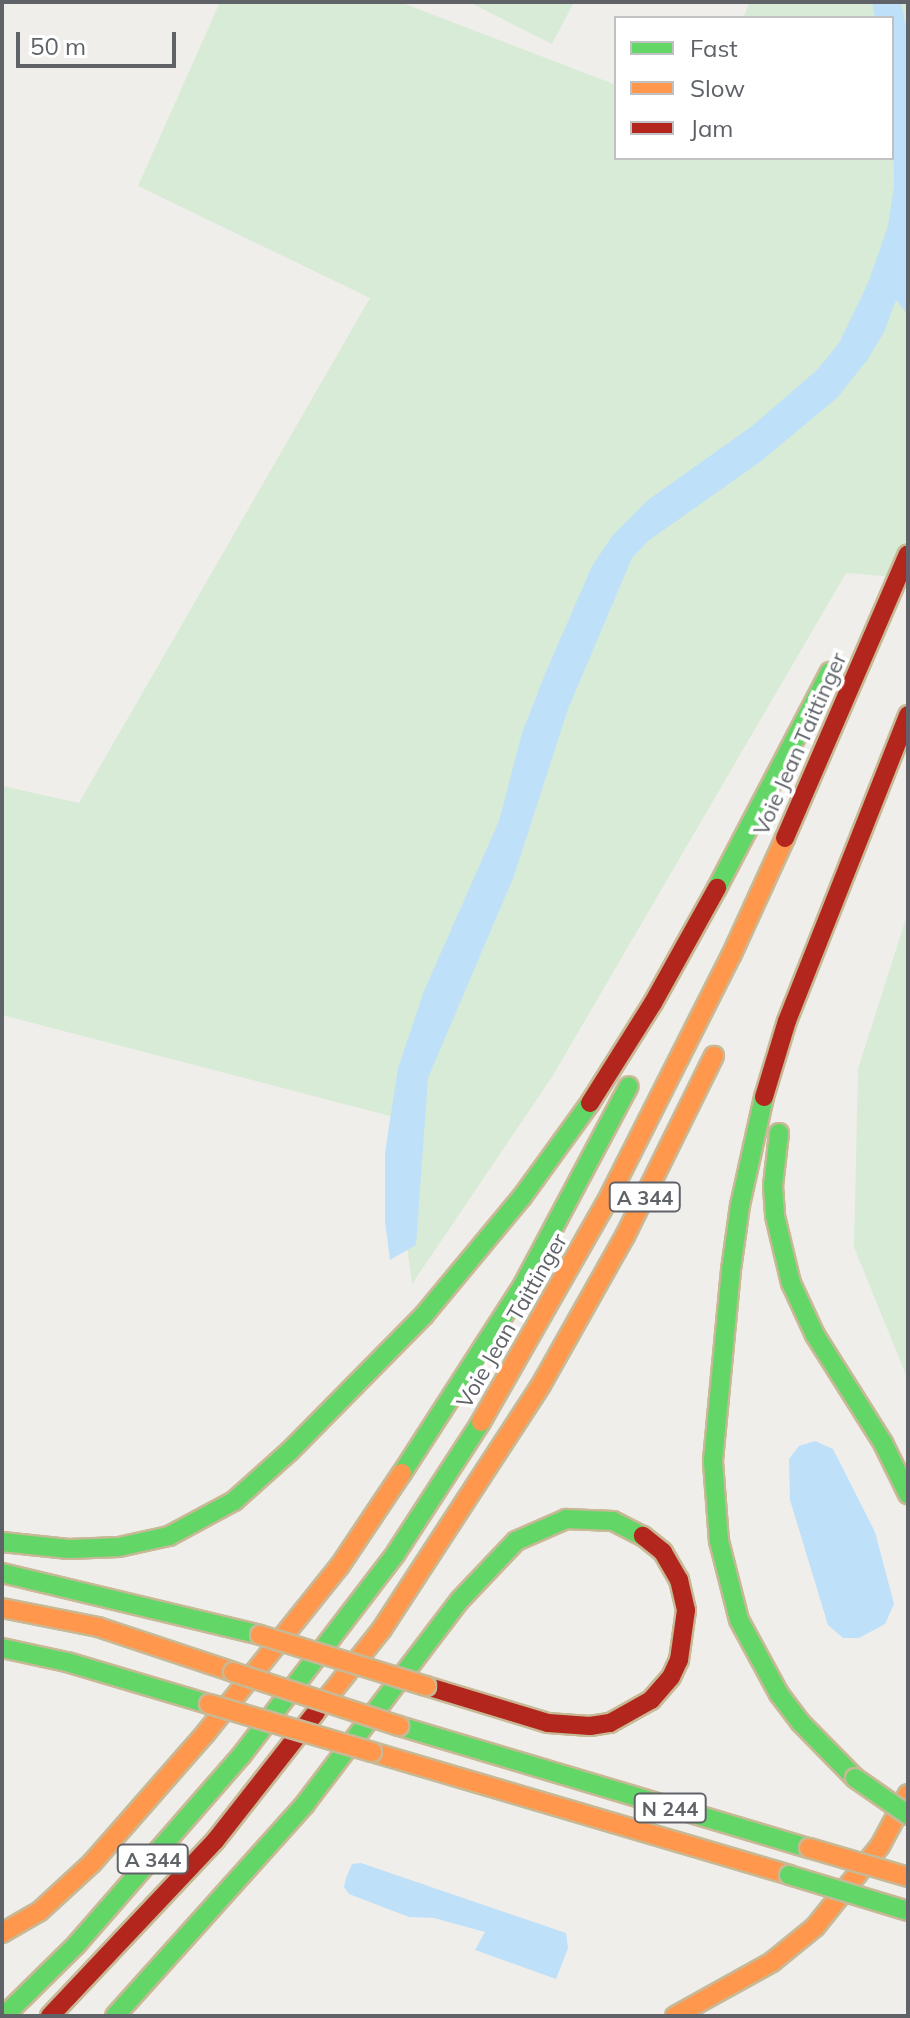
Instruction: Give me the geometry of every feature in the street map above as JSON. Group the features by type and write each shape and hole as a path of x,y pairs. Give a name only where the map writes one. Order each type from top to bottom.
{"highway":[{"path":"866,603 901,535"},
{"name":"Voie Jean Taittinger","path":"4,2016 76,1945 241,1756 396,1553 475,1433 605,1205 731,956 839,720 908,554"},
{"path":"651,1042 753,823 837,658"},
{"path":"908,715 787,1021 753,1143 731,1270 713,1462 719,1541 739,1620 786,1703 822,1748 855,1778 908,1815"},
{"path":"2,1542 86,1550 119,1547 169,1536 234,1501 290,1451 433,1306 547,1164 653,1003 753,823"},
{"path":"789,1080 857,848"},
{"name":"A 344","path":"50,2016 215,1841 399,1604 533,1398 583,1312 725,1033"},
{"path":"2,1933 40,1911 92,1863 195,1745 339,1567 454,1397 523,1285 638,1069"},
{"path":"783,1109 773,1186 783,1259 815,1335 883,1443 908,1494"},
{"path":"2,1573 40,1581 254,1642 426,1686 548,1723 590,1726 610,1723 651,1700 671,1677 679,1660 686,1610 679,1580 663,1552 651,1540 613,1521 566,1519 550,1523 516,1541 475,1582 305,1804 115,2016"},
{"path":"2,1608 98,1627 233,1672 405,1718"},
{"path":"254,1642 405,1718"},
{"path":"2,1648 67,1662 908,1911"},
{"name":"N 244","path":"405,1718 532,1764 908,1877"},
{"path":"675,2016 761,1969 815,1927 880,1846 908,1794"}],"green space":[{"path":"220,2 400,2 614,84 614,160 894,160 894,16 744,16 750,2 908,2 908,578 846,573 552,1077 412,1284 390,1116 2,1015 2,786 79,803 370,298 138,186"},
{"path":"469,2 574,2 552,44"},
{"path":"908,912 908,1380 854,1247 858,1069"}],"water":[{"path":"872,2 901,2 908,38 908,315 896,300 884,332 868,359 837,398 760,462 648,541 632,558 568,709 514,876 428,1078 416,1245 390,1260 385,1221 385,1153 398,1068 424,991 499,821 522,733 592,566 613,535 648,500 752,426 817,370 839,343 868,283 888,226 894,186 894,16 875,16"},
{"path":"815,1441 833,1449 875,1532 894,1604 885,1624 859,1638 843,1638 828,1625 790,1500 789,1459 799,1446"},
{"path":"361,1863 566,1933 568,1948 556,1979 475,1950 485,1932 434,1918 409,1917 349,1894 344,1887 346,1878 352,1864"}],"traffic: fast":[{"path":"717,888 830,672"},
{"path":"402,1473 523,1285 629,1086"},
{"path":"764,1097 740,1205 731,1270 713,1462 719,1541 739,1620 779,1694 800,1722 855,1778"},
{"path":"2,1542 69,1549 119,1547 169,1536 234,1501 290,1451 424,1315 522,1197 590,1103"},
{"path":"779,1133 773,1186 775,1216 791,1283 815,1335 883,1443 908,1494"},
{"path":"4,2016 76,1945 241,1756 396,1553 481,1422"},
{"path":"115,2016 305,1804 460,1600 516,1541 566,1519 613,1521 643,1536"},
{"path":"2,1573 260,1635"},
{"path":"2,1648 67,1662 209,1704"},
{"path":"399,1726 809,1848"},
{"path":"855,1778 908,1815"},
{"path":"789,1875 908,1911"}],"traffic: slow":[{"path":"481,1422 605,1205 731,956 785,838"},
{"path":"316,1712 382,1629 541,1385 625,1236 714,1056"},
{"path":"2,1933 40,1911 92,1863 205,1734 339,1567 402,1473"},
{"path":"2,1608 98,1627 233,1672"},
{"path":"260,1635 426,1686"},
{"path":"233,1672 399,1726"},
{"path":"209,1704 372,1752"},
{"path":"372,1752 789,1875"},
{"path":"675,2016 772,1962 815,1927 880,1846 908,1794"},
{"path":"809,1848 908,1877"}],"traffic: jam":[{"path":"785,838 908,554"},
{"path":"764,1097 787,1021 908,715"},
{"path":"590,1103 653,1003 717,888"},
{"path":"426,1686 548,1723 590,1726 610,1723 651,1700 671,1677 679,1660 686,1610 679,1580 663,1552 643,1536"},
{"path":"50,2016 215,1841 316,1712"}]}
